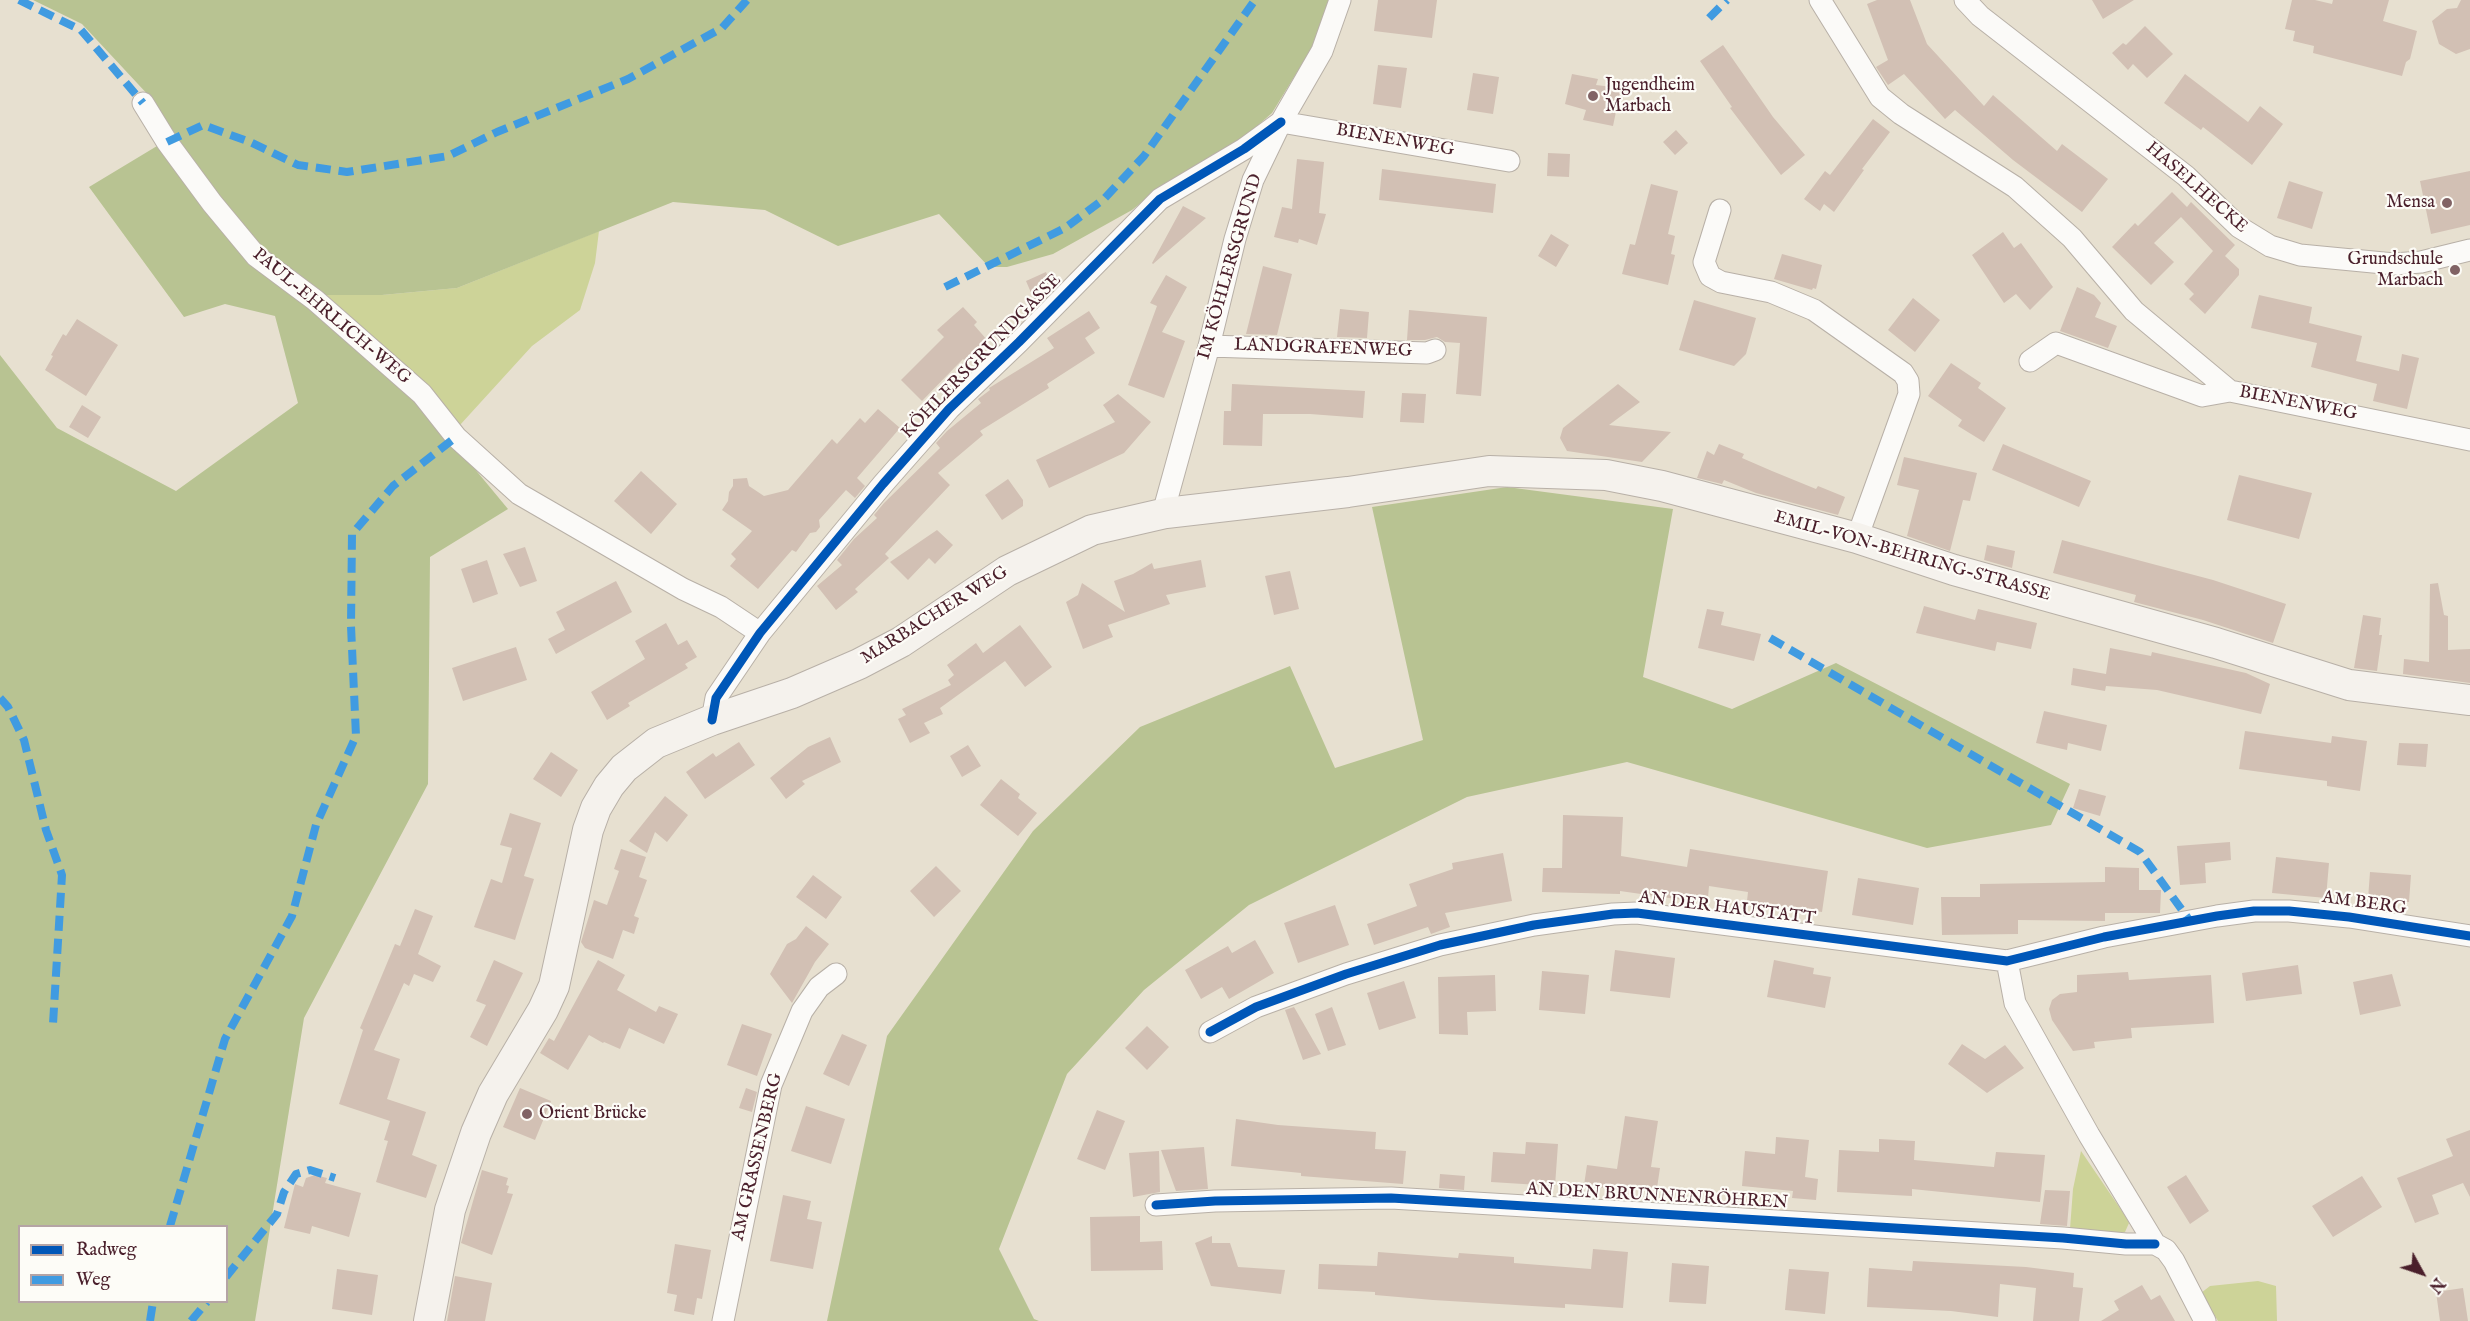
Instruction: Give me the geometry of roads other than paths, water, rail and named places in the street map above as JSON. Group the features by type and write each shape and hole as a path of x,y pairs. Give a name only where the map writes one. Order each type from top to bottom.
{"main road":[{"name":"EMIL-VON-BEHRING-STRASSE","path":"1348,492 1489,471 1606,475 1662,486 1857,538 1954,570 2216,643 2349,685 2470,700"},
{"name":"MARBACHER WEG","path":"429,1321 450,1210 476,1133 493,1094 543,1010 556,979 588,830 596,808 609,786 624,768 645,751 671,736 792,693 859,664 901,642 1007,571 1092,530 1166,513 1348,492"}],"street":[{"name":"IM KÖHLERSGRUND","path":"1166,513 1166,502 1209,346 1235,239 1253,180 1281,122 1322,51 1340,0"},
{"path":"1820,0 1880,97 1901,114 2015,186 2072,238 2134,311 2230,391"},
{"name":"HASELHECKE","path":"1965,0 1980,16 2186,176 2239,227 2270,246 2300,255 2394,264 2421,262 2470,250"},
{"name":"PAUL-EHRLICH-WEG","path":"143,103 167,142 212,203 256,256 315,300 422,394 456,437 519,494 683,588 721,607 760,633"},
{"name":"BIENENWEG","path":"1281,122 1509,161"},
{"name":"KÖHLERSGRUNDGASSE","path":"712,720 717,698 760,633 883,484 949,409 1019,342 1160,199 1244,149 1281,122"},
{"path":"1720,210 1704,262 1710,276 1721,282 1771,292 1814,310 1903,373 1908,381 1909,394 1857,538"},
{"name":"BIENENWEG","path":"2030,361 2056,344 2202,396 2230,391 2470,440"},
{"name":"LANDGRAFENWEG","path":"1209,346 1427,353 1435,350"},
{"name":"AM BERG","path":"2254,911 2289,911 2349,917 2470,936"},
{"name":"AN DER HAUSTATT","path":"1210,1032 1256,1007 1346,974 1440,945 1534,925 1613,914 1637,914 2007,960 2104,937 2254,911"},
{"path":"2007,960 2015,1003 2089,1135 2155,1244 2166,1250 2174,1261 2205,1321"},
{"name":"AM GRASSENBERG","path":"723,1321 771,1084 802,1011 819,987 836,974"},
{"name":"AN DEN BRUNNENRÖHREN","path":"1156,1205 1215,1201 1391,1197 2063,1238 2126,1245 2155,1244"}],"place":[{"name":"Jugendheim Marbach","path":"1593,96"},
{"name":"Mensa","path":"2447,203"},
{"name":"Grundschule Marbach","path":"2455,270"},
{"name":"Orient Brücke","path":"527,1114"}]}
